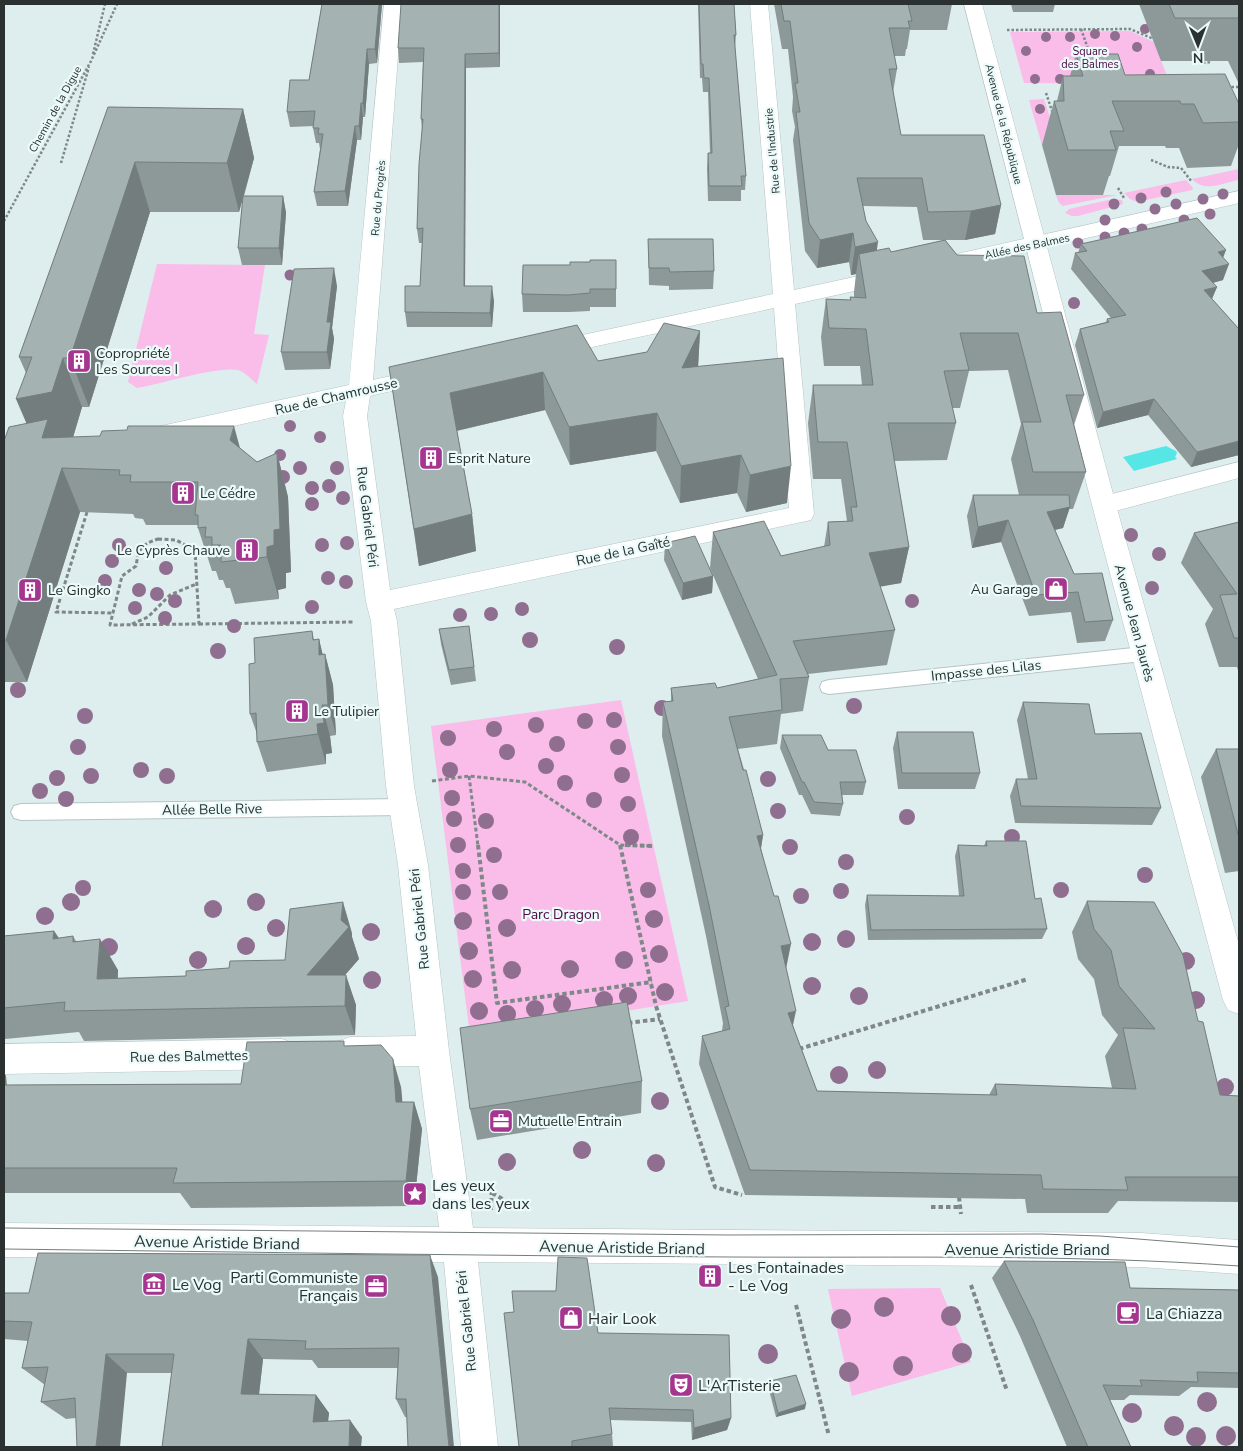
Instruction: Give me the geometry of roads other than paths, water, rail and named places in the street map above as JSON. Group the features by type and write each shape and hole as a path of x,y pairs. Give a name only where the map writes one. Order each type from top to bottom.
{"street":[{"name":"Rue du Progrès","path":"360,391 393,4"},
{"name":"Rue de l'Industrie","path":"759,4 785,299"},
{"name":"Avenue de la République","path":"973,4 1036,244"},
{"name":"Allée des Balmes","path":"785,299 1239,197"},
{"name":"Avenue Jean Jaurès","path":"1036,244 1143,654 1239,1000"},
{"path":"534,353 785,299"},
{"name":"Rue de la Gaîté","path":"382,612 802,514 785,299"},
{"name":"Rue de Chamrousse","path":"141,438 447,372"},
{"name":"Rue Gabriel Péri","path":"360,391 355,416 382,612 401,797 413,866 463,1278 479,1447"},
{"path":"1104,505 1239,470"},
{"name":"Rue des Balmettes","path":"4,1060 434,1051"},
{"name":"Avenue Aristide Briand","path":"4,1240 966,1250 1141,1250 1239,1257"}],"lane":[{"name":"Impasse des Lilas","path":"829,687 1143,654"},
{"name":"Allée Belle Rive","path":"21,812 401,797"}],"water":[{"path":"1166,446 1176,451 1175,457 1177,459 1134,471 1123,457"}],"tram line":[{"path":"4,1228 728,1235 1041,1234 1100,1236 1239,1247"},
{"path":"4,1249 548,1256 985,1257 1176,1262 1239,1266"}],"place":[{"name":"Copropriété Les Sources I","path":"79,361"},
{"name":"Esprit Nature","path":"431,458"},
{"name":"Le Cédre","path":"183,493"},
{"name":"Le Cyprès Chauve","path":"247,550"},
{"name":"Au Garage","path":"1056,589"},
{"name":"Le Gingko","path":"30,590"},
{"name":"Le Tulipier","path":"297,711"},
{"name":"Mutuelle Entrain","path":"501,1121"},
{"name":"Les yeux dans les yeux","path":"415,1194"},
{"name":"Les Fontainades - Le Vog","path":"710,1276"},
{"name":"Le Vog","path":"154,1284"},
{"name":"Parti Communiste Français","path":"376,1286"},
{"name":"La Chiazza","path":"1128,1313"},
{"name":"Hair Look","path":"571,1318"},
{"name":"L'ArTisterie","path":"681,1385"}],"park label":[{"name":"Square des Balmes","path":"1090,57"},
{"name":"Parc Dragon","path":"561,914"}]}
